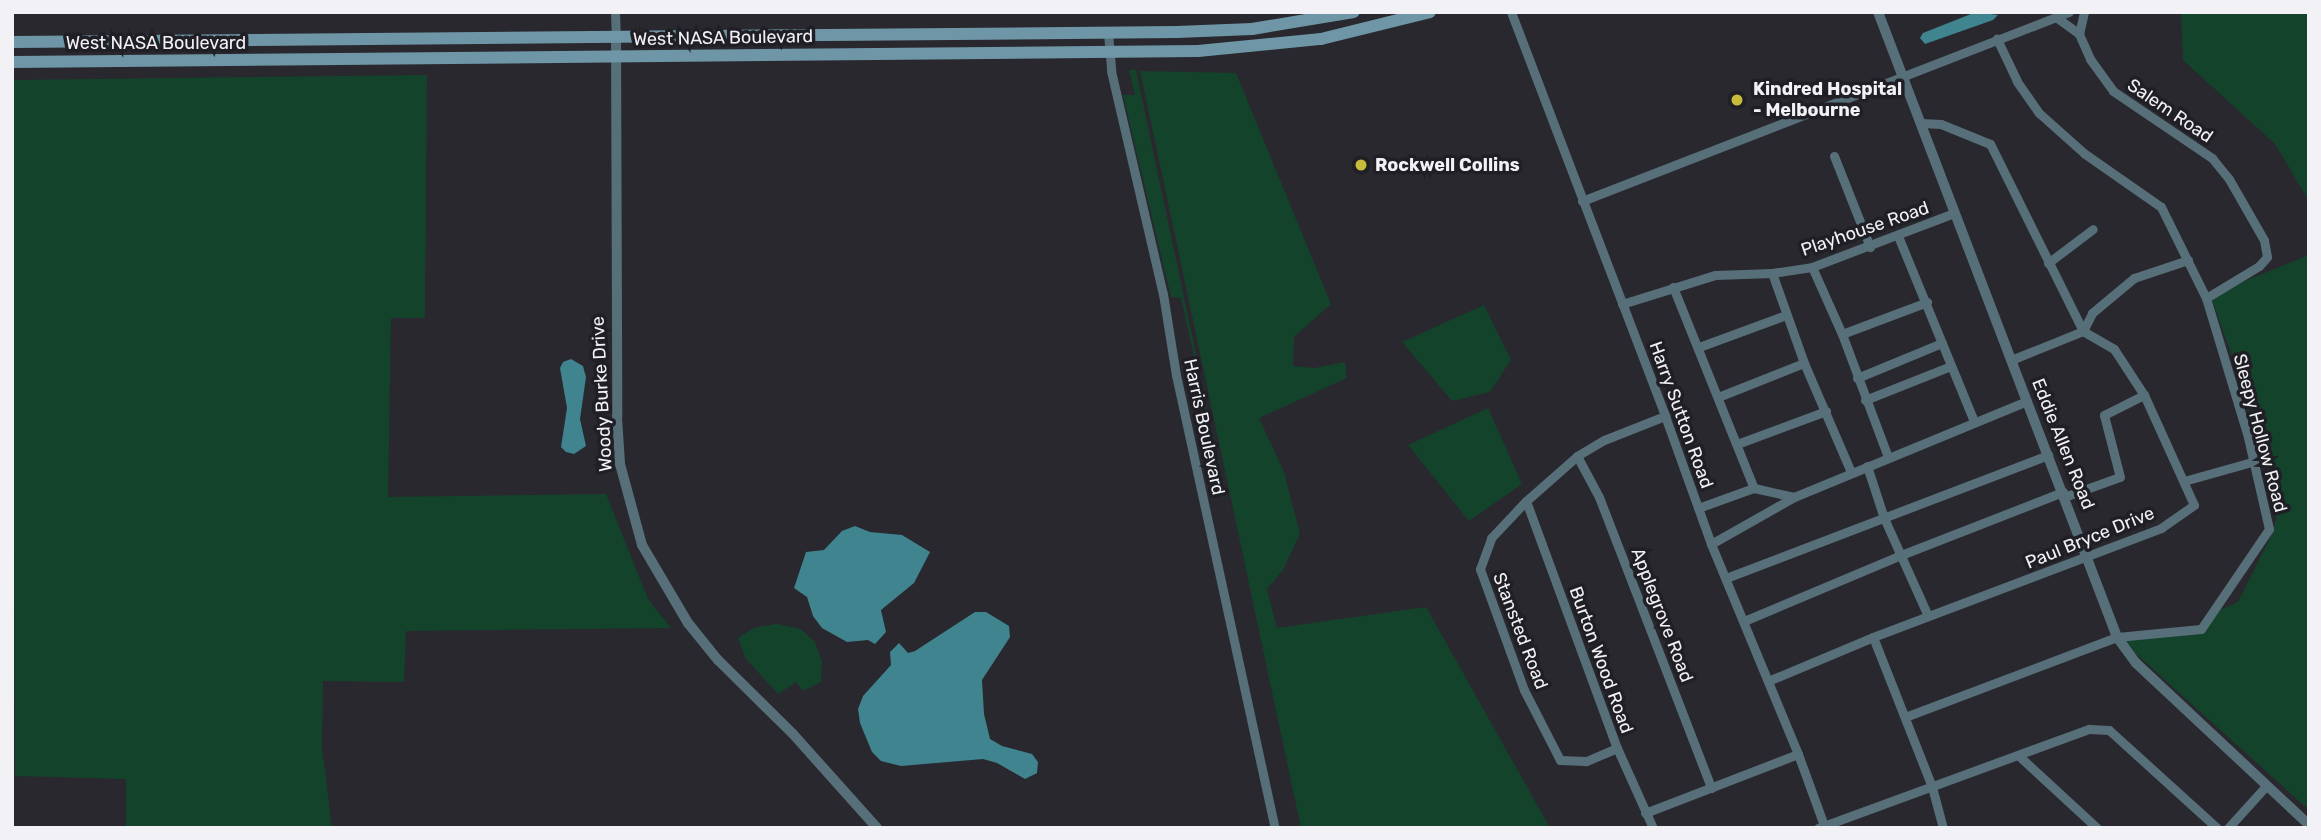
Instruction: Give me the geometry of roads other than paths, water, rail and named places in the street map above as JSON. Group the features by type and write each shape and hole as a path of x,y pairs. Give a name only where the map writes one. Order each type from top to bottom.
{"main road":[{"name":"West NASA Boulevard","path":"12,42 1108,33 1252,29 1354,12"},
{"name":"West NASA Boulevard","path":"12,62 1219,50 1291,44 1377,27 1430,12"},
{"path":"956,33 956,53"}],"street":[{"path":"615,12 615,36"},
{"name":"Harry Sutton Road","path":"1511,12 1711,544 1798,754 1822,827"},
{"name":"Eddie Allen Road","path":"1878,12 2089,557 2117,636 2136,663 2265,787 2309,825"},
{"path":"1581,201 2069,12"},
{"path":"2079,34 2084,12"},
{"name":"Salem Road","path":"2056,17 2079,34 2090,59 2113,91 2212,158 2229,179 2264,240 2267,257 2259,266 2206,298"},
{"name":"Harris Boulevard","path":"1108,33 1109,52 1275,828"},
{"name":"Woody Burke Drive","path":"615,36 617,417 620,464 642,545 681,613 718,660 793,734 877,828"},
{"name":"Sleepy Hollow Road","path":"1905,718 2117,636 2201,629 2269,529 2255,461 2206,298 2161,207 2085,154 2039,113 2017,81 1997,39"},
{"path":"1921,123 1941,124 1990,144 2083,331"},
{"path":"1834,156 1870,247"},
{"name":"Playhouse Road","path":"1622,304 1715,275 1772,273 1812,267 1954,213"},
{"path":"2048,263 2093,229"},
{"path":"1898,236 1974,421"},
{"path":"2011,360 2083,331 2092,313 2134,278 2188,260"},
{"path":"1812,267 1842,334 1888,457"},
{"path":"1772,273 1804,363 1851,472"},
{"path":"1673,287 1754,488"},
{"path":"1842,334 1927,302"},
{"path":"1699,347 1786,315"},
{"name":"Paul Bryce Drive","path":"1769,681 1873,637 2161,528 2194,505 2144,395 2114,349 2083,331"},
{"path":"1857,378 1942,343"},
{"path":"1718,397 1804,363"},
{"path":"1865,400 1951,366"},
{"path":"1744,621 1900,555 2064,494 2120,477 2104,415 2144,395"},
{"path":"1711,544 1794,497 2027,401"},
{"path":"1737,443 1826,411"},
{"name":"Stansted Road","path":"1617,748 1586,761 1560,760 1524,690 1480,569 1491,538 1526,501 1577,456 1604,440 1665,416"},
{"path":"1726,578 2048,455"},
{"name":"Applegrove Road","path":"1577,456 1600,497 1711,788"},
{"path":"2184,481 2255,461"},
{"path":"1867,466 1884,518 1928,616"},
{"path":"1698,508 1754,488 1794,497"},
{"name":"Burton Wood Road","path":"1526,501 1617,748 1653,828"},
{"path":"1873,637 1932,787 1942,828"},
{"path":"1822,827 2089,729 2109,730 2217,828"},
{"path":"1645,813 1798,754"},
{"path":"2019,756 2097,828"},
{"path":"2228,828 2265,787"}],"water":[{"path":"1976,12 1998,15 1993,20 1925,44 1920,38 1923,33"},
{"path":"571,359 583,366 586,377 580,419 586,446 574,454 561,447 567,408 560,368 563,362"},
{"path":"855,526 870,532 902,535 930,552 914,583 881,610 886,632 875,644 868,640 847,642 822,628 813,616 807,597 794,588 806,552 824,550 842,531"},
{"path":"975,612 986,612 1009,626 1010,637 982,680 984,714 990,739 1002,746 1032,754 1038,762 1037,773 1025,779 997,763 983,759 901,766 881,761 872,752 860,723 858,709 863,696 891,665 890,652 899,643 908,653 915,651"}],"place":[{"name":"Kindred Hospital - Melbourne","path":"1737,100"},
{"name":"Rockwell Collins","path":"1361,165"}]}
